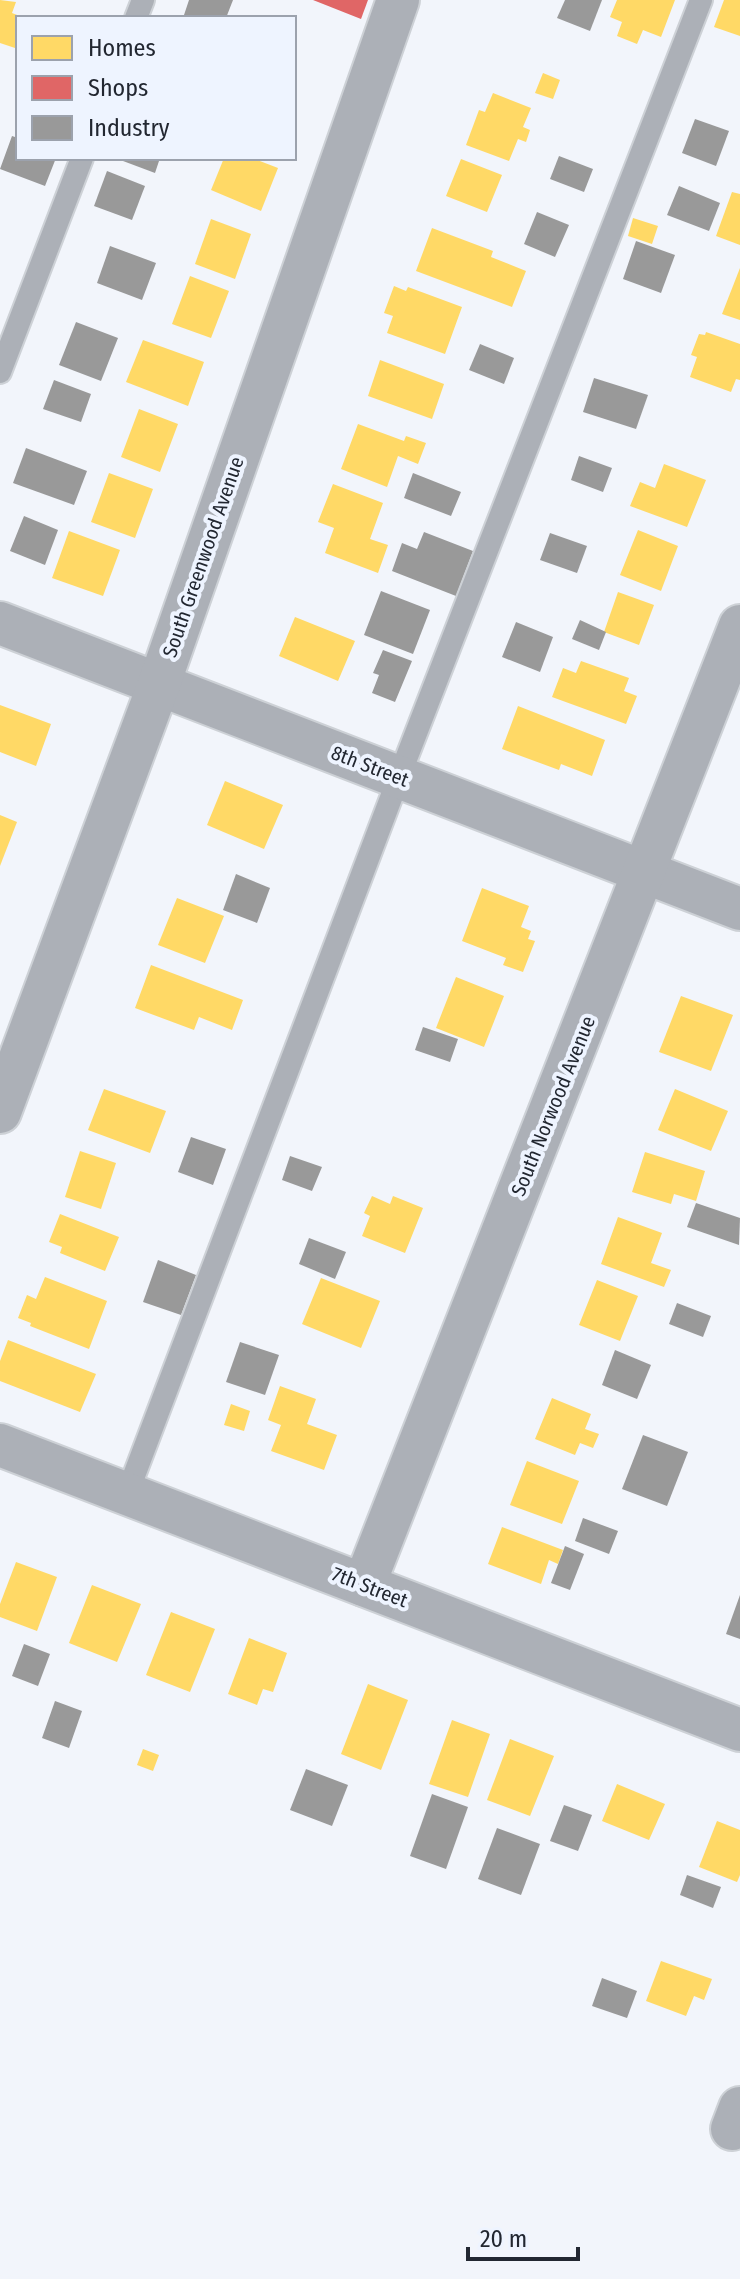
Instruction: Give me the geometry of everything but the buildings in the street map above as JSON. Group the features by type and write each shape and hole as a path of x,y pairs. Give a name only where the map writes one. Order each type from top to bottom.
{"street":[{"name":"South Greenwood Avenue","path":"0,1112 159,684 398,0"},
{"name":"8th Street","path":"0,623 740,909"},
{"name":"South Norwood Avenue","path":"364,1585 740,626"},
{"name":"7th Street","path":"0,1445 740,1730"}],"lane":[{"path":"127,1494 399,777 701,0"},
{"path":"0,372 81,160"}]}
